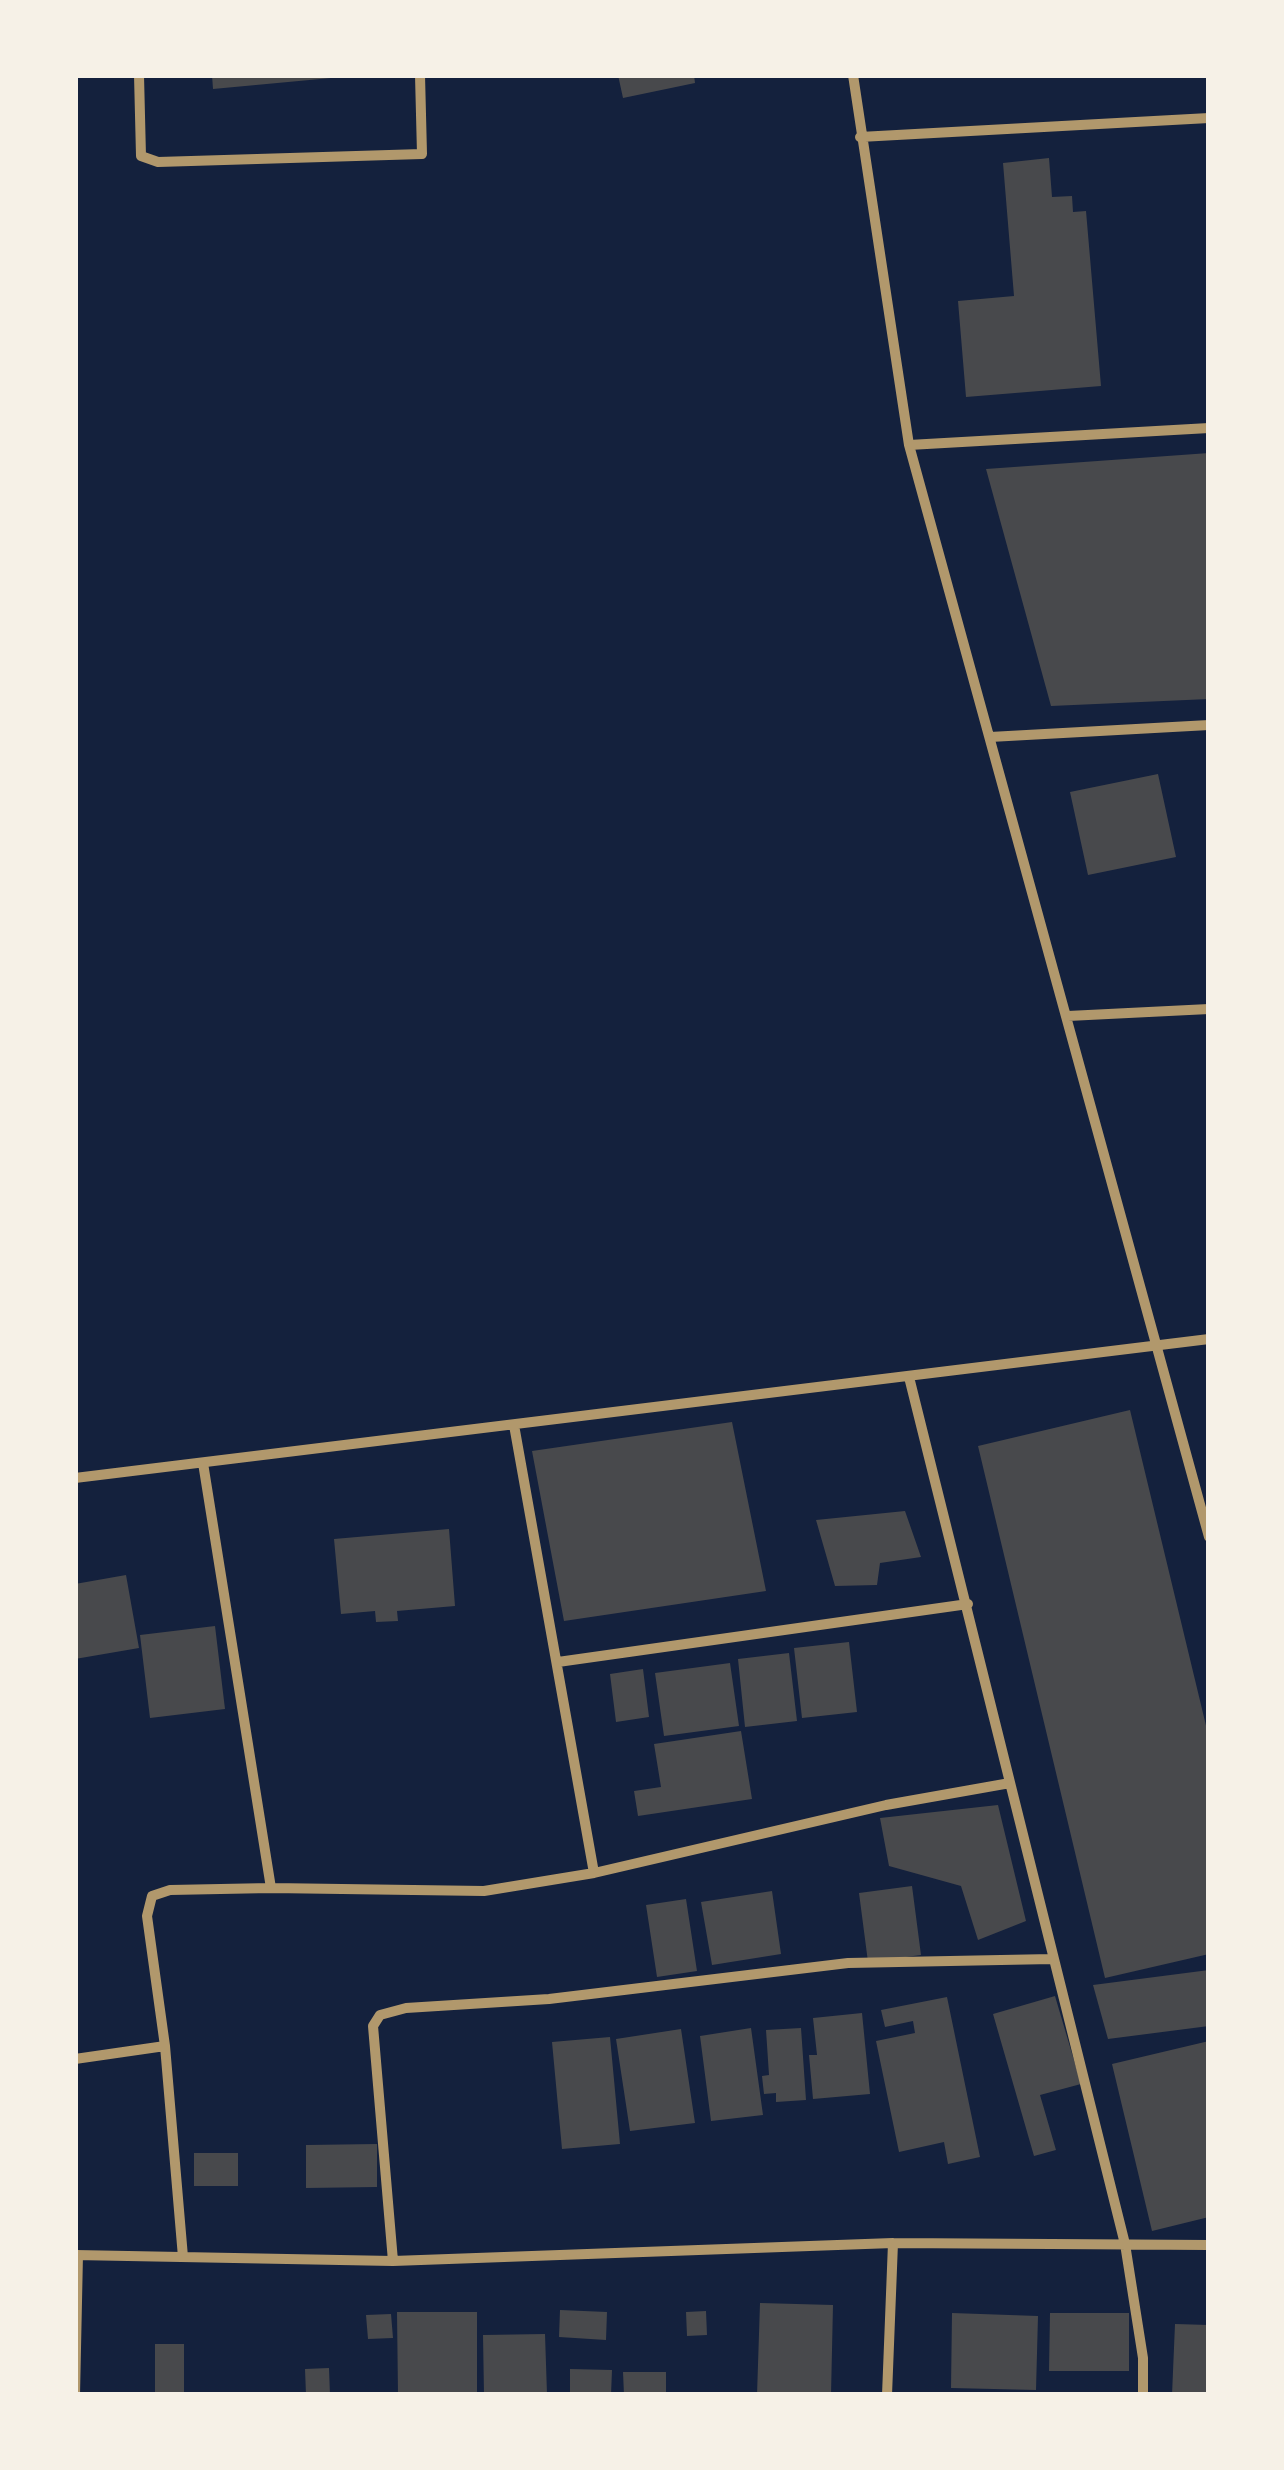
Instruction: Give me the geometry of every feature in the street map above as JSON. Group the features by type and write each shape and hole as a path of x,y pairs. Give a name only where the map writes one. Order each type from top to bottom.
{"street":[{"path":"139,75 141,156 158,162 422,154 420,75"},
{"path":"853,75 910,445 1209,1537"},
{"path":"860,137 1209,118"},
{"path":"910,445 1209,428"},
{"path":"990,737 1209,726"},
{"path":"1068,1016 1209,1009"},
{"path":"75,1478 1209,1338"},
{"path":"910,1377 1126,2244 1144,2358 1143,2395"},
{"path":"514,1425 594,1873"},
{"path":"203,1463 271,1888"},
{"path":"558,1662 968,1604"},
{"path":"183,2257 165,2046 146,1916 152,1896 170,1890 271,1888 484,1891 594,1873 886,1805 1010,1783"},
{"path":"392,2261 372,2026 380,2014 406,2008 548,1999 848,1964 1052,1959"},
{"path":"75,2059 165,2046"},
{"path":"887,2395 892,2243"},
{"path":"75,2395 77,2255 392,2261 892,2243 1209,2244"}],"building":[{"path":"212,75 331,75 331,78 213,89"},
{"path":"618,75 694,75 695,83 623,98"},
{"path":"1049,158 1052,197 1072,196 1073,212 1086,211 1101,386 966,397 958,301 1014,296 1003,163"},
{"path":"1209,453 1209,699 1051,706 986,469"},
{"path":"1158,774 1176,857 1088,875 1070,792"},
{"path":"1130,1410 1209,1738 1209,1954 1105,1978 978,1446"},
{"path":"732,1422 766,1591 564,1621 532,1451"},
{"path":"905,1511 921,1557 880,1563 877,1585 835,1586 816,1520"},
{"path":"449,1529 455,1606 397,1611 398,1621 376,1622 375,1611 341,1614 334,1539"},
{"path":"126,1575 139,1648 75,1659 75,1584"},
{"path":"215,1626 225,1709 150,1718 140,1635"},
{"path":"849,1642 857,1712 802,1718 794,1648"},
{"path":"789,1653 797,1721 745,1727 738,1659"},
{"path":"730,1663 739,1726 664,1736 655,1673"},
{"path":"643,1669 649,1717 616,1722 610,1674"},
{"path":"741,1731 752,1799 638,1816 634,1791 661,1787 654,1744"},
{"path":"998,1805 1026,1921 978,1940 961,1886 889,1866 880,1818"},
{"path":"912,1886 921,1955 868,1962 859,1893"},
{"path":"772,1891 781,1954 712,1965 701,1902"},
{"path":"686,1899 697,1971 657,1977 646,1905"},
{"path":"1209,1970 1209,2026 1108,2039 1093,1985"},
{"path":"1055,1996 1081,2084 1040,2095 1056,2150 1034,2156 993,2014"},
{"path":"947,1997 980,2157 948,2164 944,2142 899,2152 876,2041 915,2033 913,2021 885,2027 881,2010"},
{"path":"862,2013 870,2094 813,2099 809,2055 817,2055 813,2018"},
{"path":"751,2028 763,2115 711,2121 700,2036"},
{"path":"801,2028 806,2100 776,2102 776,2093 764,2094 762,2076 769,2075 766,2030"},
{"path":"681,2029 695,2123 630,2131 616,2039"},
{"path":"610,2037 620,2144 562,2149 552,2042"},
{"path":"1209,2041 1209,2217 1152,2231 1112,2064"},
{"path":"377,2144 377,2187 306,2188 306,2145"},
{"path":"194,2153 238,2153 238,2186 194,2186"},
{"path":"760,2303 833,2305 831,2395 757,2395"},
{"path":"560,2310 607,2312 606,2340 559,2337"},
{"path":"706,2311 707,2335 687,2336 686,2312"},
{"path":"397,2312 477,2312 477,2395 398,2395"},
{"path":"952,2313 1038,2316 1036,2390 951,2388"},
{"path":"1050,2313 1129,2313 1129,2371 1049,2371"},
{"path":"391,2314 393,2338 368,2339 366,2315"},
{"path":"1175,2324 1209,2325 1209,2395 1172,2395"},
{"path":"545,2334 547,2394 484,2395 483,2335"},
{"path":"155,2344 184,2344 184,2395 155,2395"},
{"path":"329,2368 330,2395 306,2395 305,2369"},
{"path":"570,2369 612,2370 611,2395 570,2395"},
{"path":"623,2372 666,2372 666,2395 624,2395"}]}
